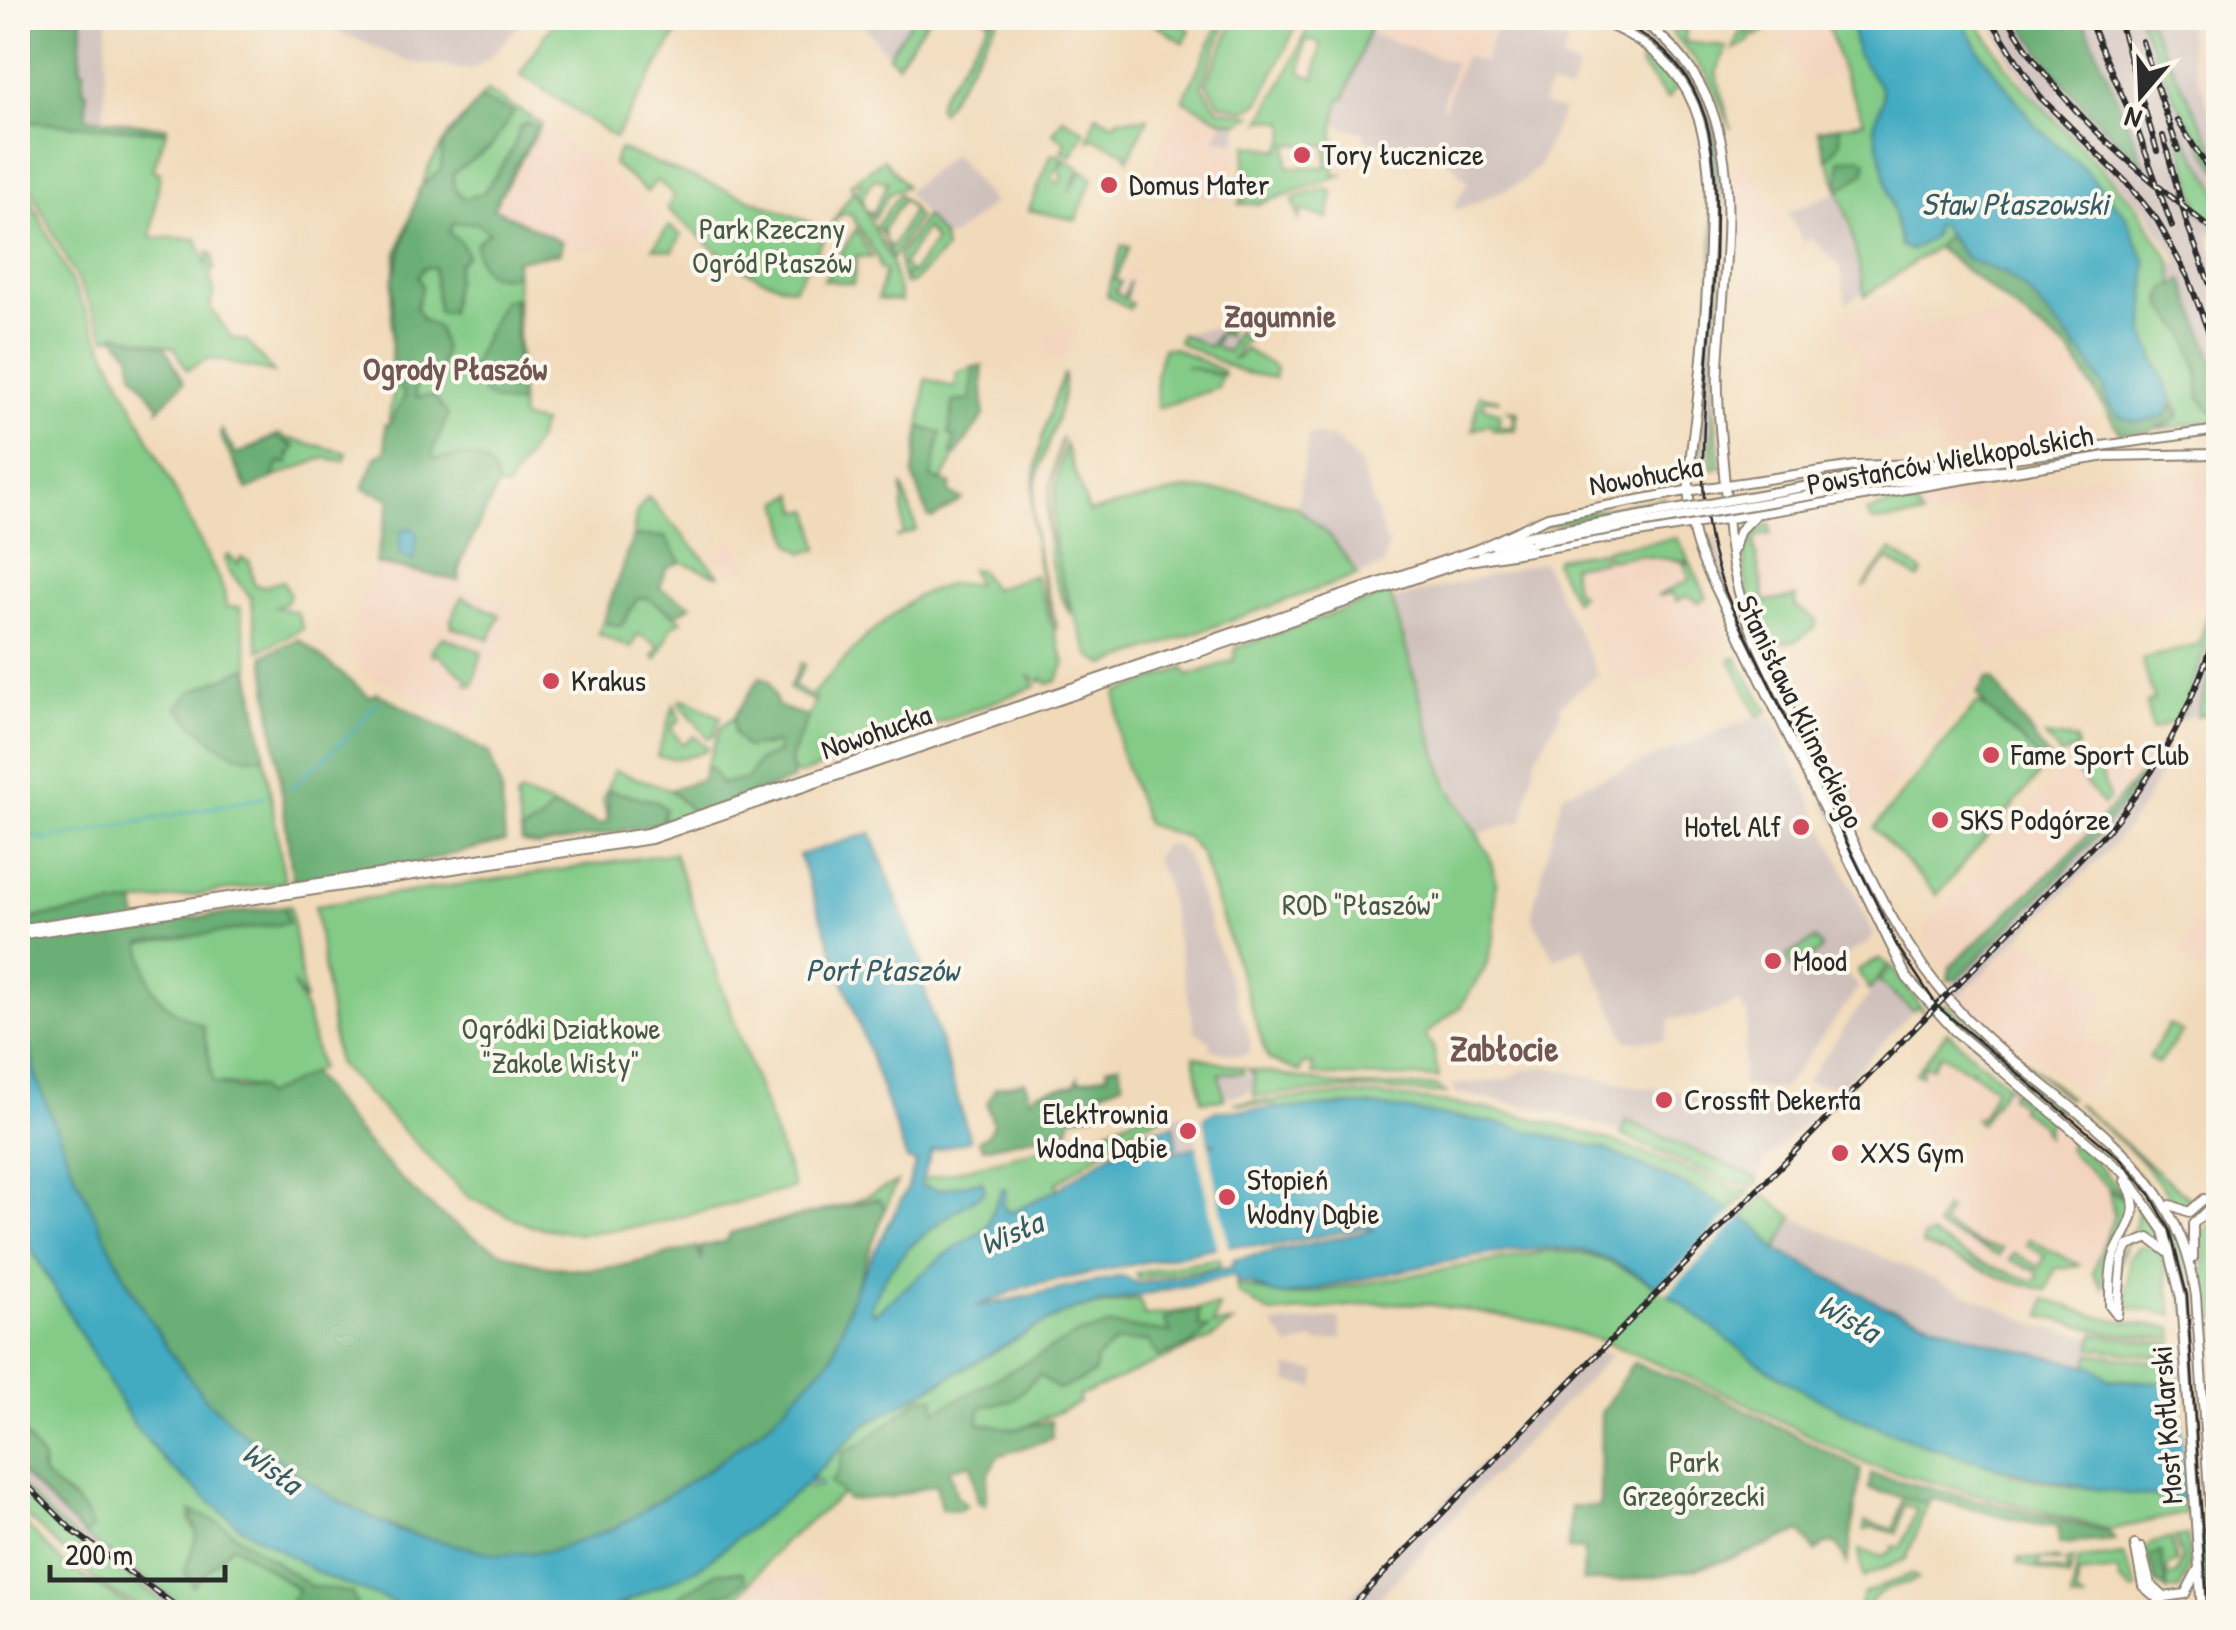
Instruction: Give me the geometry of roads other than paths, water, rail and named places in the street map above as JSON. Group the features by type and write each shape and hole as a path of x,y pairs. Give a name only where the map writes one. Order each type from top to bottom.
{"main road":[{"name":"Stanisława Klimeckiego","path":"1591,18 1632,36 1667,64 1690,94 1707,140 1711,187 1706,317 1686,491 1689,525 1889,948 1913,986 1955,1031 2108,1158"},
{"name":"Stanisława Klimeckiego","path":"1637,18 1675,48 1700,79 1724,146 1718,407 1732,556 1752,629 1905,938 1962,1014 2123,1150 2163,1196 2185,1243 2193,1272"},
{"name":"Powstańców Wielkopolskich","path":"1726,485 1883,463 1985,462 2218,430"},
{"name":"Powstańców Wielkopolskich","path":"1689,525 2130,454 2218,454"},
{"path":"1478,549 1985,462"},
{"path":"1882,478 2041,466"},
{"path":"1725,470 1752,481"},
{"name":"Nowohucka","path":"139,915 648,833 1478,549 1548,516 1726,485"},
{"path":"1732,556 1740,530 1754,516"},
{"name":"Nowohucka","path":"18,932 651,839 1463,562 1689,525"},
{"path":"1463,562 1531,539"},
{"path":"2108,1158 2130,1189 2135,1211 2130,1230 2114,1254 2111,1310 2117,1315 2122,1259 2131,1242 2144,1238 2158,1241 2175,1263"},
{"name":"Most Kotlarski","path":"2108,1158 2148,1203 2175,1263 2182,1311 2202,1612"},
{"path":"2163,1196 2186,1212 2204,1199"},
{"path":"2193,1272 2192,1226 2213,1205"},
{"name":"Most Kotlarski","path":"2193,1272 2217,1612"},
{"path":"2173,1612 2143,1586 2138,1547 2150,1584 2168,1598 2188,1591 2198,1567"}],"water":[{"name":"Staw Płaszowski","path":"1850,18 1961,18 1981,53 2036,126 2084,169 2125,215 2146,262 2145,336 2173,401 2164,417 2137,422 2119,416 2108,404 2105,388 2087,359 2026,290 2006,274 1966,259 1941,225 1935,225 1933,237 1911,250 1901,246 1874,126 1883,98 1881,88 1857,54"},
{"path":"410,527 418,534 413,561 400,554 401,531"},
{"path":"18,537 27,919 23,1017 37,1080 72,1168 131,1289 170,1352 205,1398 241,1432 331,1497 398,1531 499,1555 552,1551 617,1527 712,1467 770,1422 832,1357 854,1291 907,1189 916,1162 907,1160 799,855 871,833 922,963 923,984 970,1140 932,1151 920,1185 938,1190 982,1181 985,1191 903,1255 879,1288 870,1309 874,1314 942,1257 986,1228 1002,1189 1006,1190 1003,1206 1009,1213 1058,1189 1142,1132 1174,1125 1178,1147 1163,1154 1214,1144 1208,1141 1204,1118 1216,1111 1369,1105 1492,1122 1604,1149 1695,1190 1755,1225 1777,1250 1886,1307 1998,1345 2094,1367 2109,1380 2218,1385 2218,1499 2105,1491 1984,1464 1924,1444 1813,1396 1744,1353 1661,1289 1615,1263 1590,1253 1563,1249 1527,1250 1441,1263 1287,1295 1237,1283 1235,1275 1075,1309 863,1426 799,1490 697,1569 603,1612 419,1612 324,1576 239,1526 169,1466 134,1425 18,1226","holes":["1366,1227 1373,1230 1233,1260 1233,1267 1139,1284 1122,1276 976,1307 1023,1287 1228,1245 1272,1246"]}],"waterway":[{"path":"289,790 349,736 377,702"},
{"path":"18,832 46,840 265,797"},
{"path":"805,1483 821,1484"}],"tram line":[{"path":"1612,18 1648,38 1674,61 1693,88 1712,150 1715,258 1703,488 1710,540 1731,605 1896,944 1938,1007 2121,1160 2150,1194 2170,1230 2187,1295 2208,1612"}],"railway":[{"path":"1990,18 2040,97 2126,182 2157,220 2188,277 2218,358"},
{"path":"2008,18 2051,82 2076,110 2129,162 2218,234"},
{"path":"2088,18 2137,129 2172,226"},
{"path":"2118,18 2157,151"},
{"path":"2142,41 2178,150"},
{"path":"2178,121 2218,184"},
{"path":"2163,136 2187,224 2218,306"},
{"path":"1346,1612 2108,830 2144,783 2175,732 2218,622"},
{"path":"18,1476 73,1531 184,1612"}],"place":[{"name":"Tory łucznicze","path":"1302,155"},
{"name":"Domus Mater","path":"1109,185"},
{"name":"Krakus","path":"551,681"},
{"name":"Fame Sport Club","path":"1991,755"},
{"name":"SKS Podgórze","path":"1940,820"},
{"name":"Hotel Alf","path":"1801,827"},
{"name":"Mood","path":"1773,961"},
{"name":"Crossfit Dekerta","path":"1664,1100"},
{"name":"Elektrownia Wodna Dąbie","path":"1188,1131"},
{"name":"XXS Gym","path":"1840,1153"},
{"name":"Stopień Wodny Dąbie","path":"1227,1197"}],"district":[{"name":"Zagumnie","path":"1280,316"},
{"name":"Ogrody Płaszów","path":"455,369"},
{"name":"Zabłocie","path":"1504,1049"}],"park label":[{"name":"Park Rzeczny Ogród Płaszów","path":"772,246"},
{"name":"ROD \"Płaszów\"","path":"1361,905"},
{"name":"Ogródki Działkowe \"Zakole Wisły\"","path":"561,1046"},
{"name":"Park Grzegórzecki","path":"1694,1479"}],"water label":[{"name":"Port Płaszów","path":"882,970"},
{"name":"Wisła","path":"1011,1233"},
{"name":"Wisła","path":"1849,1318"},
{"name":"Wisła","path":"272,1468"}]}
